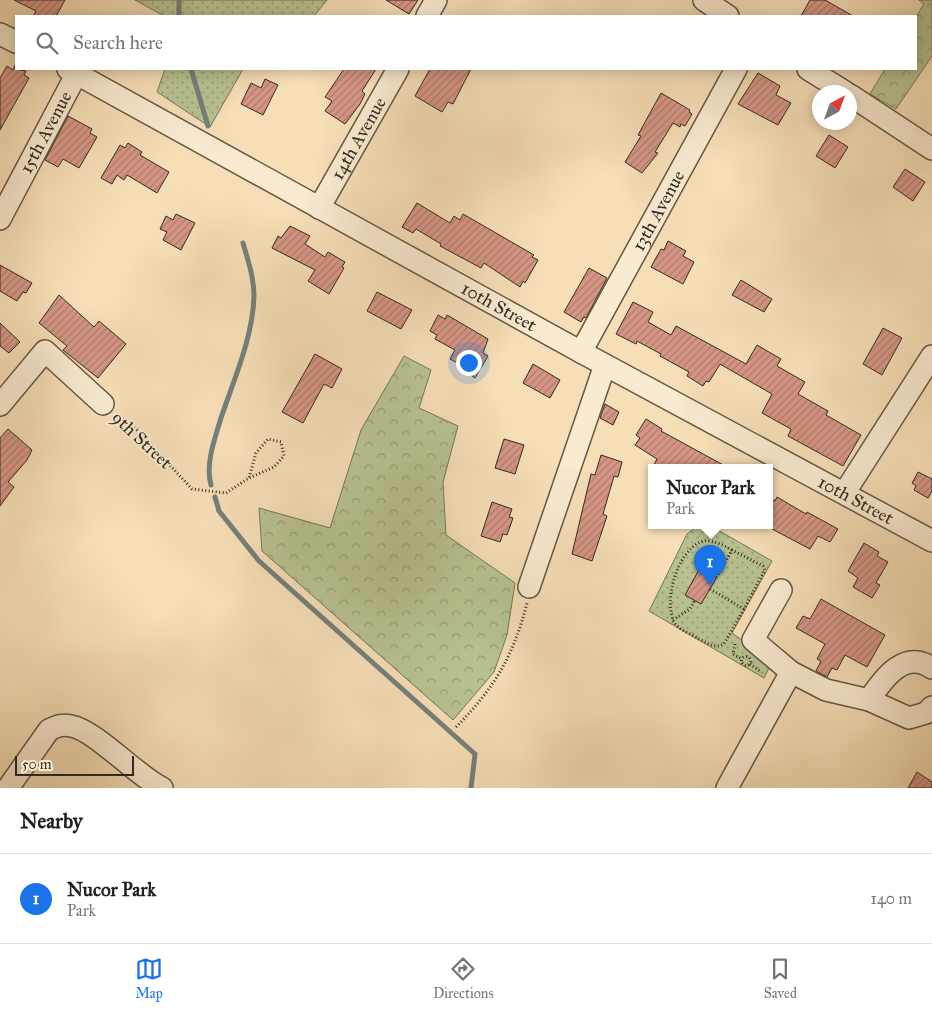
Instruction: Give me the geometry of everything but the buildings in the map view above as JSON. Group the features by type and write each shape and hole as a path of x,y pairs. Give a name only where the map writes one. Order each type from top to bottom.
{"street":[{"path":"428,15 436,0"},
{"path":"704,0 726,15"},
{"path":"0,34 15,42"},
{"name":"14th Avenue","path":"320,208 397,70"},
{"name":"13th Avenue","path":"581,352 735,70"},
{"path":"810,70 834,85"},
{"name":"10th Street","path":"72,71 581,352 845,492 932,541"},
{"name":"15th Avenue","path":"0,219 72,71"},
{"path":"857,101 932,149"},
{"name":"9th Street","path":"0,405 45,351 103,404"},
{"path":"845,492 932,356"},
{"path":"529,587 605,365"},
{"path":"781,590 753,640 791,672 826,690 869,700 909,718 926,714 932,707"},
{"path":"869,700 886,676 904,664 918,662 932,668"},
{"path":"727,788 791,672"},
{"path":"6,784 49,730 59,725 73,726 89,735 159,787"}],"path":[{"name":"9th Street","path":"103,404 137,430 192,489 226,493 249,478 274,467 284,456 282,442 268,439 256,453 249,478"},
{"path":"712,541 764,566 765,570 744,609 724,644 720,646 712,646 679,627 674,620 671,586 674,576 693,548 703,542 712,541"},
{"path":"717,577 732,550"},
{"path":"456,727 478,705 506,664 523,620 529,587"},
{"path":"710,589 744,609"},
{"path":"674,620 690,609 695,600"},
{"path":"736,642 733,654 742,659"}],"green space":[{"path":"135,0 327,0 315,15 162,15"},
{"path":"919,0 932,0 932,56 896,109 870,94 884,70 917,70 917,15 924,4"},
{"path":"165,70 242,70 210,127 157,92"},
{"path":"404,356 431,370 419,408 458,426 443,482 446,535 515,583 507,635 494,672 453,720 262,551 259,508 330,528 361,430"},
{"path":"694,529 716,529 772,561 732,633 770,660 770,666 764,678 649,611 687,534"}],"waterway":[{"path":"179,0 179,15"},
{"path":"191,70 208,126"},
{"path":"211,485 209,468 212,451 221,418 247,342 253,311 253,283 243,243"},
{"path":"215,497 219,511 259,561 475,754 471,788"}],"place":[{"name":"Nucor Park","path":"710,586"}]}
